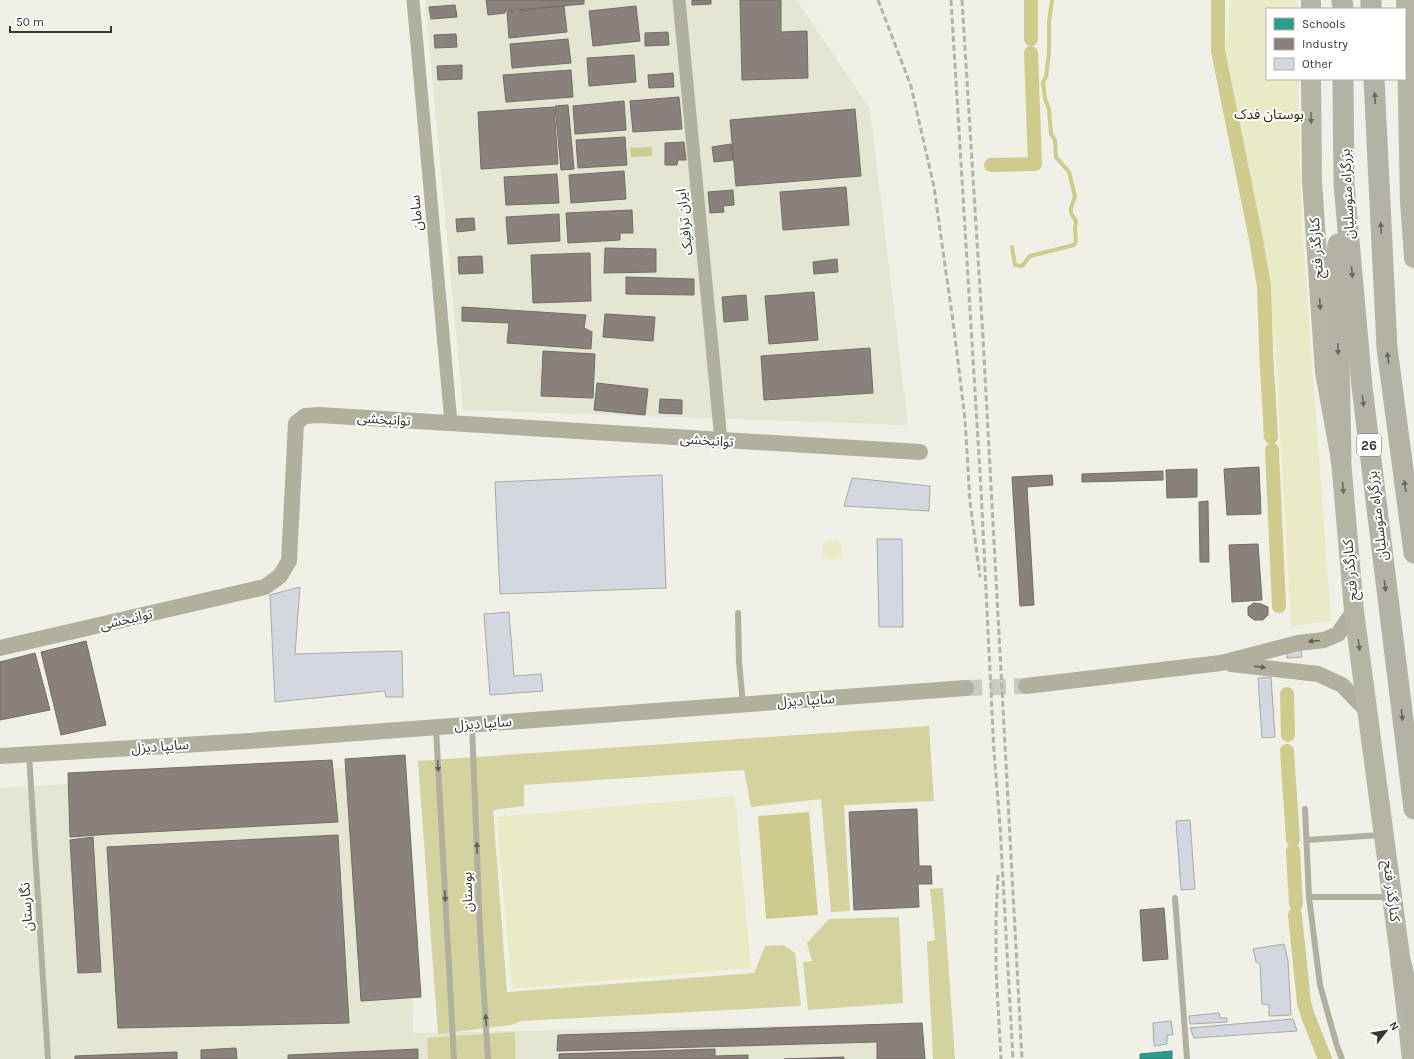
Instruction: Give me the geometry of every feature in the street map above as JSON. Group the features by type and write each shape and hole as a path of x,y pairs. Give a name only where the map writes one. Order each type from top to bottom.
{"highway":[{"name":"بزرگراه متوسلیان","path":"1343,80 1344,184 1362,387 1389,617 1414,809"},
{"name":"26","path":"1374,80 1387,348 1414,553"},
{"path":"1341,460 1337,256 1344,184"},
{"path":"1401,964 1414,1019"}],"main road":[{"path":"1406,0 1414,258"},
{"name":"کنارگذر فتح","path":"1311,80 1312,181 1325,372 1341,460 1354,611 1385,835 1412,1059"}],"street":[{"name":"سامان","path":"413,0 451,423"},
{"name":"ایران ترافیک","path":"679,0 721,441"},
{"name":"توانبخشی","path":"0,648 265,587 280,576 289,561 296,423 306,416 319,415 721,441 920,452"},
{"path":"1026,686 1221,663 1298,642 1324,640 1338,634 1354,611"},
{"path":"1221,663 1318,674 1342,685 1369,713"},
{"name":"سایپا دیزل","path":"0,756 257,740 966,688"}],"lane":[{"path":"738,613 739,662 743,704"},
{"name":"بوستان","path":"472,724 480,931 488,1059"},
{"name":"بوستان","path":"436,727 454,1059"},
{"name":"نگارستان","path":"28,754 48,1059"},
{"path":"1305,809 1310,897 1320,985 1336,1046 1342,1059"},
{"path":"1307,840 1385,835"},
{"path":"1310,897 1392,897"},
{"path":"1175,898 1187,1059"}],"shaded area":[{"path":"425,0 797,0 870,109 908,425 463,410"},
{"path":"652,147 652,156 631,157 630,148"},
{"path":"929,726 934,801 844,805 850,911 831,912 821,799 751,807 744,770 524,785 524,806 493,810 507,992 754,973 765,946 784,945 795,953 801,1006 522,1021 511,1025 438,1034 418,761"},
{"path":"406,764 413,1033 922,1023 925,1059 0,1059 0,788"},
{"path":"809,812 818,915 766,919 758,816"},
{"path":"943,888 955,1059 933,1059 927,942 935,940 930,889"},
{"path":"899,917 903,1003 808,1010 803,962 812,961 807,943 829,919"},
{"path":"515,1032 515,1059 428,1059 427,1038"}],"green space":[{"name":"بوستان فدک","path":"1230,0 1296,0 1297,8 1266,8 1266,80 1298,80 1302,226 1331,621 1291,626 1275,344 1268,272 1225,53"},
{"path":"832,540 839,543 842,550 839,557 832,560 825,557 822,550 825,543"},
{"path":"735,796 751,968 512,989 496,817"}],"building: Schools":[{"path":"1172,1051 1172,1059 1140,1059 1140,1054"}],"building: Industry":[{"path":"486,0 584,0 584,4 505,11 505,13 488,15"},
{"path":"692,0 711,0 711,4 692,5"},
{"path":"740,0 781,0 781,32 807,31 808,78 742,80"},
{"path":"455,5 457,17 431,19 429,7"},
{"path":"564,6 567,32 509,38 507,12"},
{"path":"636,6 640,41 593,46 589,11"},
{"path":"668,32 669,45 645,46 645,33"},
{"path":"456,34 457,47 435,48 434,35"},
{"path":"568,39 571,63 512,68 510,44"},
{"path":"634,55 636,82 589,86 587,58"},
{"path":"462,65 462,79 438,80 437,66"},
{"path":"571,70 573,97 506,102 503,75"},
{"path":"673,73 674,87 649,88 648,75"},
{"path":"679,97 682,129 633,132 630,101"},
{"path":"624,101 626,130 575,134 573,106"},
{"path":"568,105 574,169 561,170 555,106"},
{"path":"554,107 558,164 481,169 478,112"},
{"path":"855,109 861,176 736,186 730,120"},
{"path":"625,137 627,165 578,168 576,140"},
{"path":"684,142 686,160 678,160 677,165 665,165 665,143"},
{"path":"731,144 733,160 714,162 712,147"},
{"path":"624,171 626,199 571,203 569,175"},
{"path":"557,174 559,203 506,205 504,177"},
{"path":"846,187 849,225 783,230 780,192"},
{"path":"733,190 734,205 723,206 724,212 710,213 708,192"},
{"path":"632,210 633,233 620,233 620,240 568,243 566,213"},
{"path":"559,214 560,241 508,244 506,217"},
{"path":"474,218 475,230 457,232 456,219"},
{"path":"605,248 656,249 656,272 604,273"},
{"path":"590,253 591,301 533,303 531,255"},
{"path":"482,256 483,273 459,274 458,257"},
{"path":"837,259 838,272 814,274 813,262"},
{"path":"626,277 694,279 694,295 626,294"},
{"path":"814,292 818,340 769,344 765,296"},
{"path":"746,295 748,320 724,322 722,297"},
{"path":"462,307 586,315 584,328 592,332 591,349 507,343 509,323 462,321"},
{"path":"605,314 655,317 653,341 603,337"},
{"path":"870,348 873,393 764,400 761,356"},
{"path":"543,351 595,354 593,398 541,396"},
{"path":"597,383 648,389 645,415 594,410"},
{"path":"660,399 682,400 682,414 659,413"},
{"path":"1259,467 1261,514 1227,515 1224,469"},
{"path":"1197,469 1197,497 1167,498 1166,470"},
{"path":"1163,471 1163,480 1082,482 1082,474"},
{"path":"1052,475 1053,485 1027,487 1034,605 1020,606 1012,477"},
{"path":"1208,501 1209,562 1200,562 1199,502"},
{"path":"1258,544 1262,600 1232,602 1229,545"},
{"path":"1254,603 1268,607 1268,615 1263,620 1254,620 1248,615 1248,607"},
{"path":"86,641 106,725 61,735 41,652"},
{"path":"35,653 50,710 0,720 0,662"},
{"path":"405,755 421,997 361,1001 345,759"},
{"path":"332,760 338,822 70,837 68,773"},
{"path":"917,809 919,866 931,866 932,884 918,884 919,907 854,910 849,812"},
{"path":"338,835 349,1023 118,1028 107,847"},
{"path":"93,837 101,972 78,973 70,840"},
{"path":"1164,908 1168,959 1143,961 1140,910"},
{"path":"922,1023 925,1059 877,1059 877,1042 557,1051 558,1035"},
{"path":"236,1048 237,1059 201,1059 201,1050"},
{"path":"418,1049 418,1059 288,1059 288,1055"},
{"path":"715,1049 715,1056 748,1055 748,1059 559,1059 559,1054"},
{"path":"177,1052 177,1059 75,1059 75,1056"},
{"path":"844,1057 844,1059 784,1059"}],"building: Other":[{"path":"662,475 666,588 500,594 495,482"},
{"path":"852,478 930,486 929,511 844,506"},
{"path":"877,539 902,539 903,627 879,627"},
{"path":"300,587 295,654 402,651 403,697 386,697 385,691 275,702 270,595"},
{"path":"509,612 514,676 541,674 543,691 490,695 484,614"},
{"path":"1301,649 1302,657 1287,658 1287,650"},
{"path":"1271,677 1275,737 1262,738 1258,678"},
{"path":"1190,820 1195,889 1181,890 1176,821"},
{"path":"1284,944 1288,961 1291,1015 1269,1016 1269,1005 1262,1004 1260,964 1256,962 1253,949"},
{"path":"1219,1013 1220,1018 1227,1018 1227,1022 1190,1024 1189,1016"},
{"path":"1293,1019 1297,1031 1194,1038 1190,1028"},
{"path":"1171,1021 1173,1035 1167,1035 1167,1044 1154,1046 1153,1023"}],"waterway":[{"path":"1031,0 1031,39"},
{"path":"1012,247 1015,265 1022,266 1030,256 1074,245 1076,241 1076,221 1071,213 1075,196 1069,172 1056,157 1055,140 1051,134 1049,109 1045,99 1043,82 1046,77 1049,52 1049,22 1052,0"},
{"path":"1218,0 1218,51 1264,286 1266,347"},
{"path":"991,165 1035,164 1031,53"},
{"path":"1266,352 1271,437"},
{"path":"1272,450 1279,606"},
{"path":"1287,694 1288,735"},
{"path":"1287,751 1293,840"},
{"path":"1293,851 1296,904"},
{"path":"1295,915 1304,1003 1325,1059"}],"tunnel":[{"path":"966,688 1026,686"}],"railway":[{"path":"878,0 911,86 934,187 965,419 970,502 980,577"},
{"path":"951,0 981,489 994,752 1000,825 1013,1059"},
{"path":"962,0 983,338 1022,1059"},
{"path":"998,875 996,969 1001,1059"}]}
